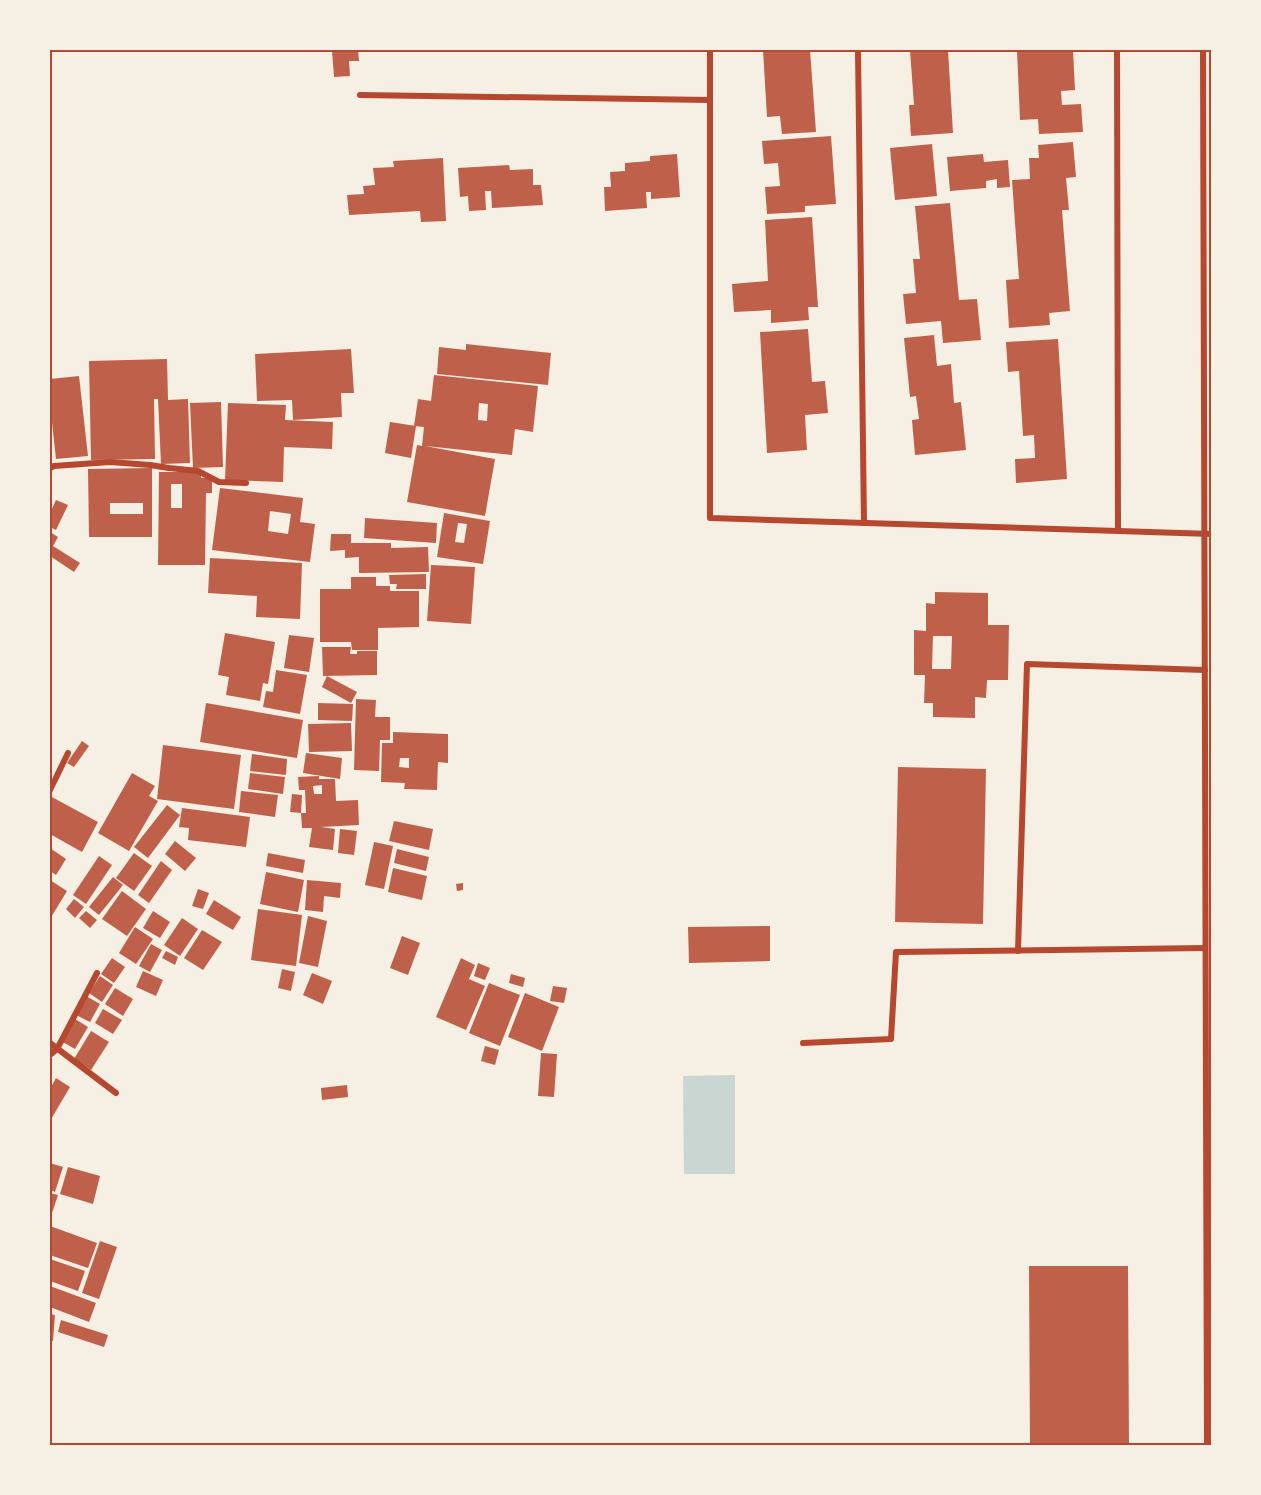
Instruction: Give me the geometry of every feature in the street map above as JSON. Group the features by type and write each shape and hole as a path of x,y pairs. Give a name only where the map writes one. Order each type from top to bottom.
{"street":[{"path":"710,50 710,518 1208,534"},
{"path":"858,50 864,523"},
{"path":"1117,50 1118,531"},
{"path":"1203,50 1208,534 1205,670 1207,1446"},
{"path":"360,95 710,100"},
{"path":"50,468 110,462 150,465 198,471 219,482 246,483"},
{"path":"1018,951 1027,664 1205,670"},
{"path":"50,790 68,753"},
{"path":"803,1043 891,1039 896,952 1205,948"},
{"path":"50,1055 57,1049 97,973"},
{"path":"50,1043 116,1093"}],"shaded area":[{"path":"735,1075 735,1174 684,1174 683,1076"}],"building":[{"path":"332,50 358,50 359,61 349,61 350,76 334,77"},
{"path":"763,50 810,50 816,132 782,134 780,116 767,117"},
{"path":"910,50 948,50 953,133 911,136 909,105 914,105"},
{"path":"1017,50 1073,50 1075,90 1061,91 1062,105 1081,104 1083,132 1039,134 1038,119 1020,120"},
{"path":"831,136 836,204 805,206 805,212 767,214 765,187 780,186 778,163 764,164 762,141"},
{"path":"1073,142 1076,177 1066,178 1069,210 1062,210 1070,311 1049,313 1050,325 1009,328 1006,280 1019,279 1012,180 1030,179 1029,158 1039,158 1038,145"},
{"path":"932,144 937,196 895,200 890,148"},
{"path":"677,154 680,197 651,199 651,192 646,192 647,208 605,211 604,187 611,187 610,172 625,171 625,163 650,161 650,156"},
{"path":"983,154 984,162 1008,160 1010,187 997,188 997,179 986,181 986,188 950,191 947,157"},
{"path":"443,158 446,221 421,222 420,211 349,215 347,195 364,194 363,186 375,185 373,168 394,167 393,161"},
{"path":"509,165 510,170 533,169 533,185 541,185 543,205 492,208 491,191 485,191 486,210 469,211 468,196 460,197 458,168"},
{"path":"950,203 959,300 977,299 981,340 943,343 941,321 906,324 903,294 916,293 913,259 920,259 915,206"},
{"path":"812,217 818,307 808,307 809,320 771,323 771,310 734,312 732,284 768,281 765,220"},
{"path":"808,329 812,382 825,381 828,413 805,415 807,450 767,453 760,332"},
{"path":"934,335 937,366 951,364 954,403 961,402 966,450 915,455 912,420 919,419 916,396 910,397 904,338"},
{"path":"1058,339 1067,479 1016,483 1015,459 1035,458 1034,435 1023,436 1019,371 1008,372 1006,342"},
{"path":"466,344 551,353 548,385 437,374 439,347 466,350"},
{"path":"351,349 354,393 341,393 342,417 293,420 292,400 257,401 255,354"},
{"path":"167,359 168,400 188,399 190,463 161,464 158,399 154,399 155,459 91,460 89,361"},
{"path":"434,375 538,386 533,432 515,429 512,455 425,446 495,459 485,516 407,502 417,445 422,446 424,427 414,426 418,399 431,401","holes":["479,403 488,404 487,421 478,420"]},
{"path":"79,376 88,456 56,459 50,404 50,379"},
{"path":"221,402 223,467 193,468 190,403"},
{"path":"228,403 286,405 285,420 333,422 332,449 284,447 283,482 225,480"},
{"path":"390,422 416,426 411,458 385,453"},
{"path":"152,468 152,537 89,537 88,469","holes":["110,503 143,503 143,514 110,514"]},
{"path":"159,472 201,472 201,478 212,478 212,493 206,493 205,565 158,565","holes":["171,484 182,484 182,508 171,508"]},
{"path":"220,488 303,498 300,522 315,524 310,562 212,550","holes":["270,511 291,514 288,534 268,531"]},
{"path":"56,500 68,505 56,530 50,527 50,513"},
{"path":"444,513 490,521 483,564 437,557","holes":["458,523 467,524 464,543 455,542"]},
{"path":"365,518 437,523 436,543 364,538"},
{"path":"50,532 58,537 53,546 80,563 74,572 50,556"},
{"path":"331,534 351,534 351,543 391,543 391,548 428,547 429,572 359,573 359,557 345,558 345,550 330,551"},
{"path":"210,558 302,563 300,619 256,617 257,596 208,593"},
{"path":"431,565 475,567 471,624 427,621"},
{"path":"426,574 426,589 396,589 397,584 390,584 389,575"},
{"path":"351,577 376,577 376,586 390,586 390,591 419,591 419,627 378,628 378,650 352,650 351,642 320,642 320,589 351,589"},
{"path":"935,592 988,593 988,625 1009,625 1008,680 987,680 986,698 975,697 975,718 933,717 933,703 924,703 925,675 914,675 914,630 926,631 926,603 935,604","holes":["933,636 952,636 951,669 932,669"]},
{"path":"225,633 275,642 268,684 263,683 260,701 226,695 229,677 218,675"},
{"path":"289,635 314,638 309,672 284,668"},
{"path":"322,647 351,647 350,654 357,654 357,651 377,651 377,675 323,676"},
{"path":"276,670 307,675 300,714 263,707 266,691 273,692"},
{"path":"327,676 357,692 351,703 322,687"},
{"path":"356,699 376,700 375,717 390,717 390,740 380,740 379,771 354,770"},
{"path":"206,703 303,720 297,758 200,742"},
{"path":"318,703 353,704 352,721 318,720"},
{"path":"351,723 352,751 309,752 308,724"},
{"path":"393,732 448,734 448,763 438,762 437,790 404,789 405,783 381,782 382,743 393,743","holes":["400,758 409,758 409,768 399,767"]},
{"path":"82,741 89,746 74,767 67,763"},
{"path":"163,745 241,755 234,809 157,799"},
{"path":"306,753 342,758 340,779 303,773"},
{"path":"252,754 287,759 286,775 250,771"},
{"path":"898,767 986,769 983,924 895,922"},
{"path":"132,773 155,786 149,796 158,801 129,851 98,833"},
{"path":"250,773 285,777 283,794 248,789"},
{"path":"319,776 319,779 335,779 336,801 358,800 359,825 321,827 335,829 333,850 309,847 312,828 302,828 301,813 306,813 305,790 299,790 298,777","holes":["322,785 322,794 314,794 313,786"]},
{"path":"241,791 278,795 275,817 239,812"},
{"path":"292,794 302,795 301,813 290,812"},
{"path":"50,796 98,822 82,852 50,834"},
{"path":"167,805 180,815 148,858 134,847"},
{"path":"182,808 250,817 246,847 188,840 189,828 179,827"},
{"path":"394,821 433,829 429,850 389,841"},
{"path":"340,829 357,831 354,855 338,853"},
{"path":"175,841 196,858 185,871 165,854"},
{"path":"374,842 393,846 384,889 365,885"},
{"path":"50,848 66,859 56,875 50,871"},
{"path":"397,849 429,857 426,871 394,863"},
{"path":"134,853 152,866 134,891 116,878"},
{"path":"268,853 305,860 303,873 266,866"},
{"path":"99,856 112,865 86,904 73,895"},
{"path":"161,861 172,870 149,903 138,895"},
{"path":"393,868 427,876 422,900 388,892"},
{"path":"266,872 304,880 298,912 260,904"},
{"path":"113,877 123,885 99,915 89,907"},
{"path":"50,880 67,891 50,919"},
{"path":"307,880 341,883 340,898 324,896 323,912 305,910"},
{"path":"463,883 463,890 457,891 456,884"},
{"path":"198,889 209,893 203,909 192,906"},
{"path":"122,891 146,909 127,936 102,919"},
{"path":"74,899 84,907 75,918 66,909"},
{"path":"214,900 241,917 233,930 206,914"},
{"path":"258,909 302,915 296,966 251,960"},
{"path":"86,911 97,920 90,928 79,918"},
{"path":"153,911 170,922 160,938 143,928"},
{"path":"308,916 327,921 318,967 299,963"},
{"path":"182,918 198,929 180,956 164,945"},
{"path":"770,926 770,961 689,963 688,927"},
{"path":"135,927 153,939 136,964 119,953"},
{"path":"202,930 222,942 203,970 184,958"},
{"path":"402,936 420,943 408,975 390,968"},
{"path":"151,944 162,950 150,972 139,966"},
{"path":"166,951 178,957 175,965 162,958"},
{"path":"112,958 125,967 114,983 101,974"},
{"path":"461,958 475,965 469,979 485,986 466,1030 436,1017"},
{"path":"478,963 490,968 485,980 474,976"},
{"path":"282,969 295,972 291,991 278,988"},
{"path":"143,971 163,980 156,996 136,987"},
{"path":"312,973 332,981 323,1004 303,995"},
{"path":"511,974 525,978 523,987 509,983"},
{"path":"100,976 113,985 102,1002 89,993"},
{"path":"489,983 520,995 500,1046 469,1033"},
{"path":"553,986 567,988 564,1003 550,1001"},
{"path":"115,988 133,999 123,1016 105,1004"},
{"path":"525,993 559,1007 542,1051 508,1037"},
{"path":"86,996 100,1004 90,1022 76,1015"},
{"path":"103,1009 122,1020 113,1034 95,1023"},
{"path":"75,1019 88,1027 75,1049 61,1041"},
{"path":"91,1031 109,1042 91,1070 74,1059"},
{"path":"485,1046 499,1050 495,1065 481,1061"},
{"path":"541,1053 557,1054 554,1097 538,1096"},
{"path":"56,1078 70,1087 50,1121 50,1089"},
{"path":"347,1085 348,1097 322,1100 321,1088"},
{"path":"50,1163 63,1167 55,1192 50,1190"},
{"path":"68,1167 100,1176 93,1204 60,1194"},
{"path":"50,1193 58,1195 50,1219"},
{"path":"50,1226 97,1243 88,1268 50,1255"},
{"path":"100,1241 117,1247 99,1299 82,1293"},
{"path":"50,1259 85,1271 78,1291 50,1281"},
{"path":"1029,1266 1128,1266 1129,1446 1030,1446"},
{"path":"50,1286 96,1303 89,1322 50,1307"},
{"path":"50,1314 55,1315 53,1341 50,1341"},
{"path":"61,1320 108,1335 104,1347 58,1332"}]}
